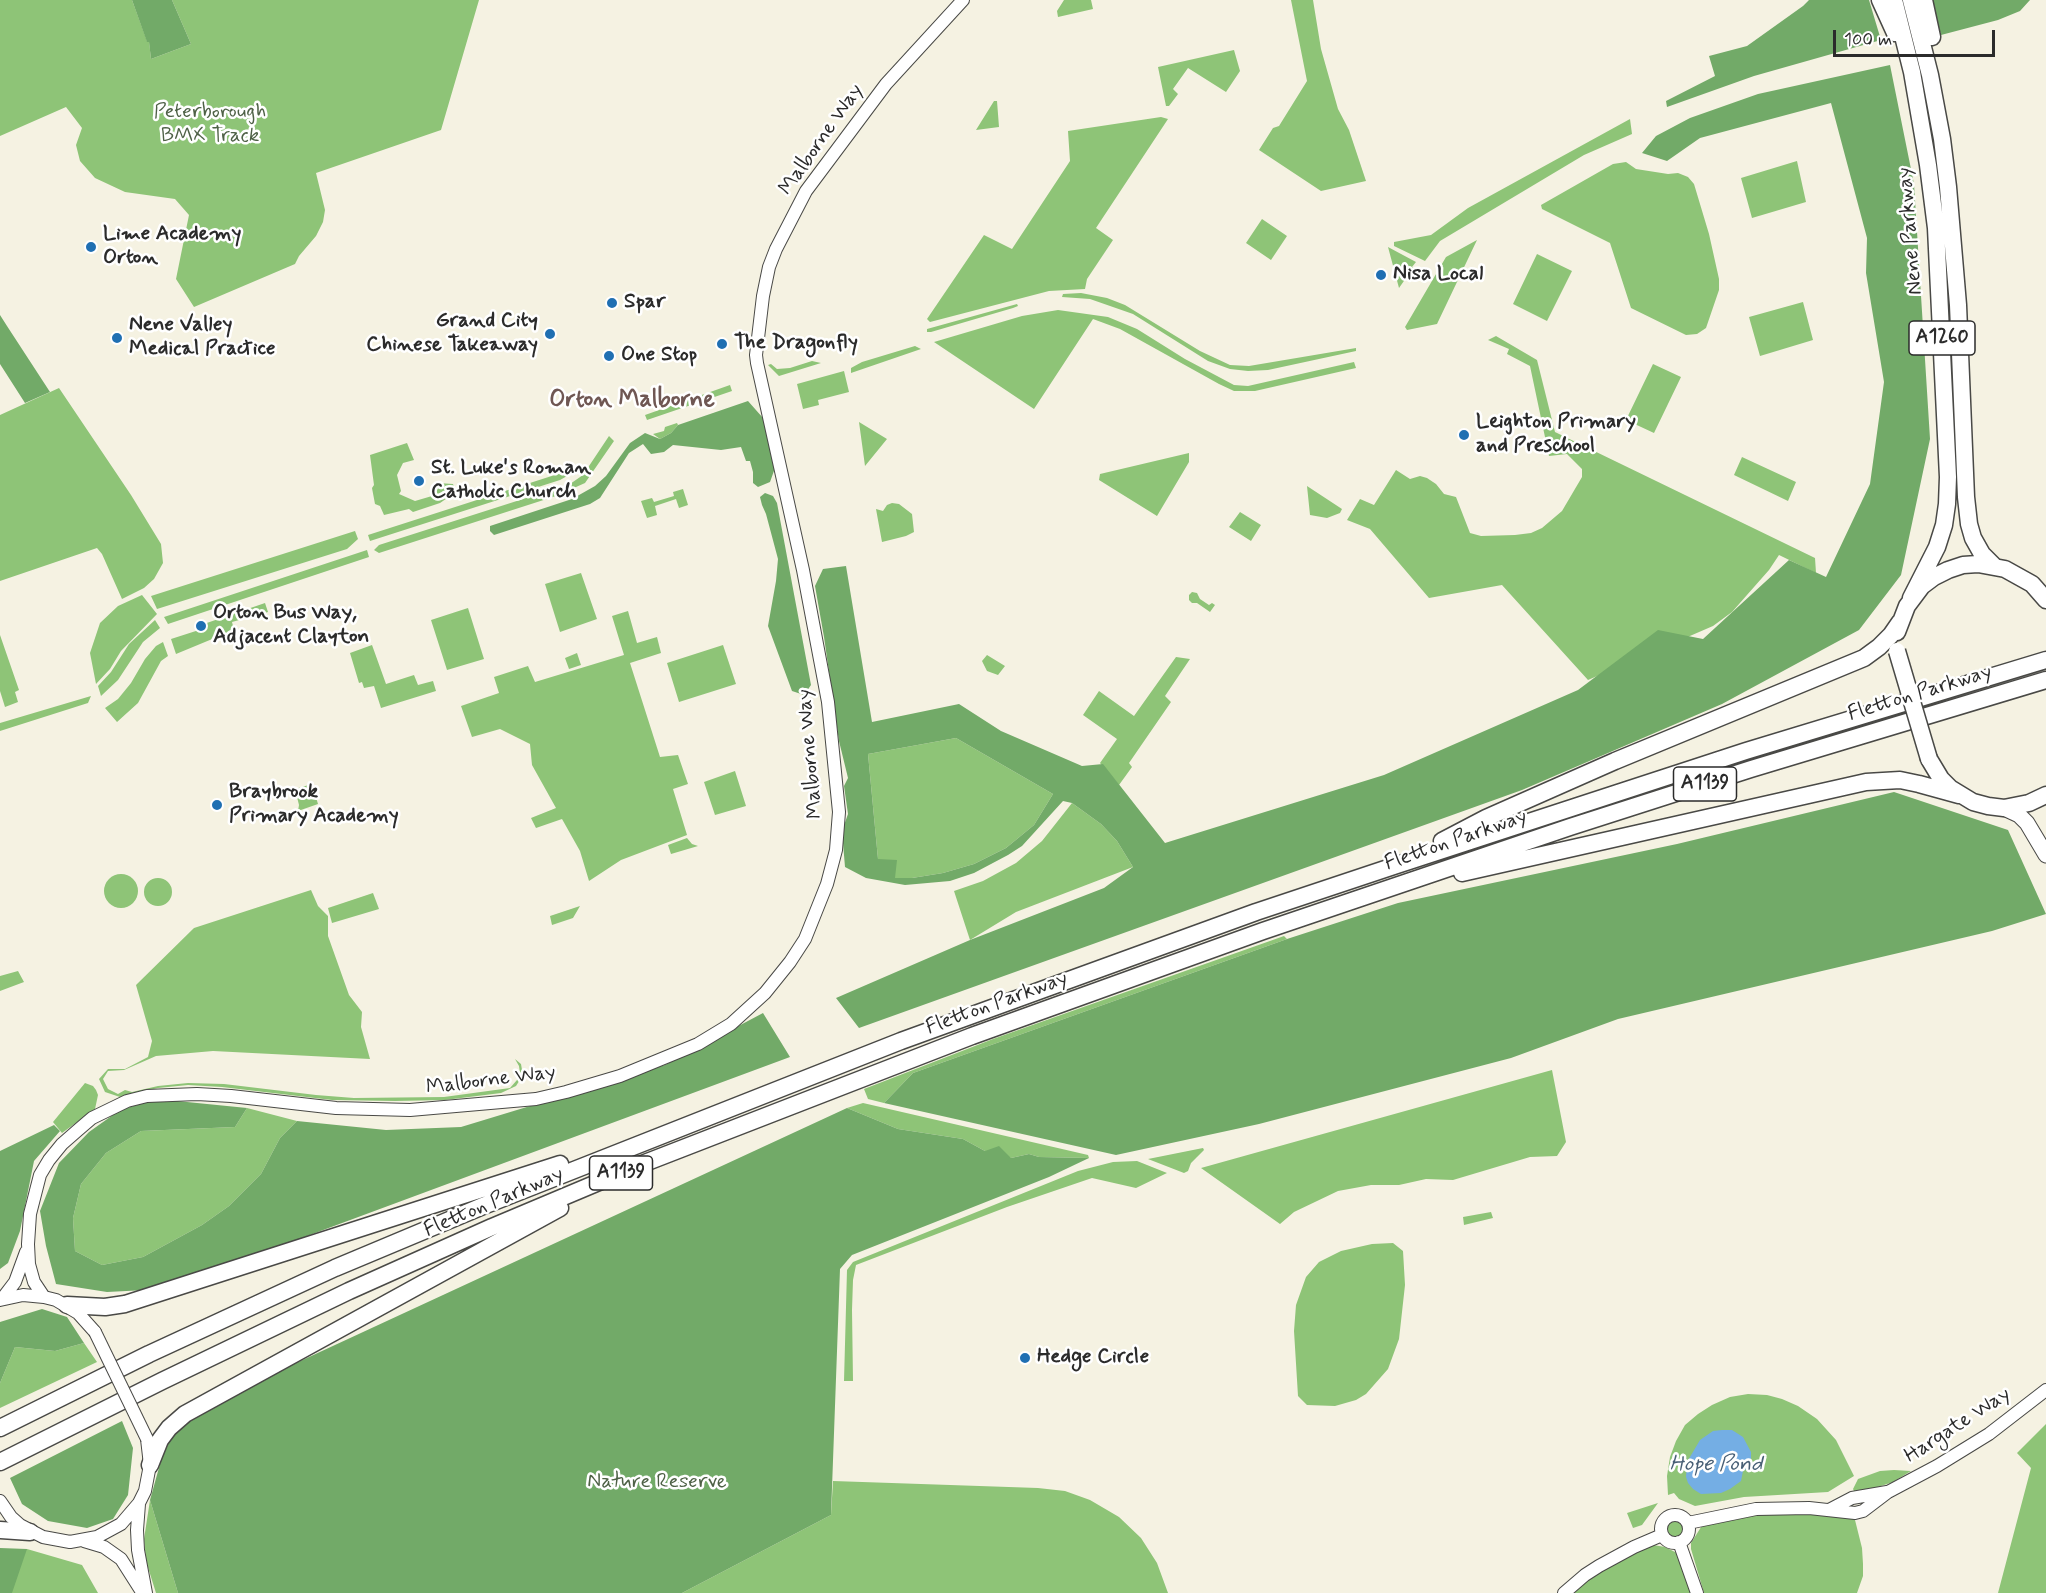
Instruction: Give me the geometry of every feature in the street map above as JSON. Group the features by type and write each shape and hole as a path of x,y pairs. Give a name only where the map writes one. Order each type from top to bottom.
{"highway":[{"path":"1880,0 1912,72"},
{"name":"Nene Parkway","path":"1894,0 1912,72 1936,228 1947,477 1947,504 1944,525 1937,547 1900,622"},
{"name":"Nene Parkway","path":"1911,0 1942,139 1954,239 1969,524 1973,538 1982,554 1994,566"},
{"path":"1924,0 1943,99 1942,139"},
{"path":"1911,598 1934,577 1963,565 1994,566 2046,584"},
{"path":"2015,573 2032,584 2046,600"},
{"path":"1900,622 1897,635 1898,651 1929,759 1941,779 1959,795"},
{"path":"1394,866 1486,818 1594,770 1864,658 1891,635 1900,622"},
{"name":"Fletton Parkway","path":"0,1428 149,1354 335,1268 700,1119 976,1013 1246,916 1394,866 1746,751 2046,660"},
{"name":"Fletton Parkway","path":"0,1462 349,1291 492,1227 637,1166 972,1036 1366,895 1740,772 2046,680"},
{"path":"1366,895 1866,782 1900,780 1959,795 1988,807 2019,806 2046,795"},
{"path":"67,1305 105,1307 125,1304 700,1119"},
{"path":"150,1465 160,1440 169,1428 185,1414 637,1166"},
{"path":"0,1530 30,1532"}],"main road":[{"path":"2004,808 2019,815 2027,823 2046,855"}],"street":[{"name":"Malborne Way","path":"44,1297 34,1282 29,1264 28,1244 30,1214 40,1175 62,1144 92,1118 127,1101 147,1096 197,1094 299,1105 410,1110 536,1099 598,1083 698,1044 731,1024 765,993 790,962 805,939 827,884 836,850 839,812 828,702 756,355 763,296 769,267 776,249 806,191 886,84 963,0"},
{"name":"Malborne Way","path":"1,1299 15,1282 28,1244"},
{"path":"1,1299 23,1295 44,1297 67,1305 78,1312 95,1332 147,1439 150,1465 147,1485 139,1503 121,1524 110,1532 84,1541"},
{"name":"Hargate Way","path":"1688,1523 1756,1509 1809,1508 1855,1513 1863,1511 1888,1492 1937,1466 1989,1434 2046,1390"},
{"path":"139,1503 136,1530 145,1593"},
{"path":"2,1504 20,1525 30,1532 56,1541 84,1541 104,1547 121,1559 145,1593"},
{"path":"1670,1516 1682,1517 1688,1523 1688,1535 1679,1542 1671,1542 1662,1535 1663,1522 1670,1516"},
{"path":"1564,1593 1585,1575 1618,1555 1662,1535"},
{"path":"1679,1542 1697,1593"}],"green space":[{"name":"Peterborough BMX Track","path":"0,0 132,0 147,41 149,41 151,59 191,44 172,0 479,0 441,130 316,173 325,210 323,222 316,236 295,264 194,307 176,279 189,215 175,199 125,192 95,178 80,161 76,145 82,128 66,107 0,136"},
{"path":"132,0 172,0 191,44 151,59 149,42 147,42"},
{"path":"1064,0 1091,0 1093,9 1058,17 1057,11"},
{"path":"1291,0 1313,0 1321,49 1338,109 1349,130 1366,181 1321,191 1259,150 1273,128 1279,126 1307,81"},
{"path":"1809,0 1869,0 1881,40 1754,76 1667,107 1666,101 1715,76 1709,56 1747,46"},
{"path":"1931,0 2030,0 2020,11 1998,20 1941,35"},
{"path":"1234,50 1240,71 1226,92 1188,68 1173,89 1178,94 1169,106 1166,106 1158,67"},
{"path":"1890,65 1914,184 1930,439 1901,575 1859,630 1722,704 1522,790 859,1028 836,998 970,940 1104,888 1133,867 1117,841 1101,824 1072,803 1063,801 1022,846 974,873 950,881 905,885 866,878 845,867 842,831 848,814 844,786 848,778 839,741 815,586 823,569 846,566 872,722 959,704 1001,731 1082,766 1103,764 1165,843 1384,775 1578,690 1658,630 1703,639 1789,560 1826,577 1870,484 1884,382 1866,273 1867,238 1831,103 1700,138 1667,161 1642,153 1656,136 1690,118 1758,94","holes":["956,738 1053,794 1034,825 1006,848 974,864 943,873 895,878 897,860 878,859 868,754"]},
{"path":"994,101 997,101 999,127 976,130"},
{"path":"1161,117 1168,119 1096,228 1113,240 1087,279 1085,289 1049,291 930,322 927,319 984,235 1012,249 1070,161 1068,131"},
{"path":"1630,119 1632,134 1584,155 1440,241 1425,261 1394,246 1394,242 1431,235 1468,208"},
{"path":"1797,161 1806,202 1752,218 1741,178"},
{"path":"1626,162 1636,169 1668,174 1678,173 1688,177 1694,184 1719,279 1719,290 1706,328 1697,334 1686,335 1631,308 1610,243 1542,209 1541,205 1613,164"},
{"path":"1262,219 1287,236 1271,260 1246,243"},
{"path":"1477,240 1437,324 1407,330 1405,327 1446,257"},
{"path":"1388,247 1416,262 1412,267 1418,271 1412,281 1406,278 1399,288"},
{"path":"1537,254 1572,271 1547,321 1513,304"},
{"path":"1081,293 1107,298 1125,305 1200,351 1230,365 1249,366 1356,348 1356,351 1268,370 1230,369 1208,361 1133,314 1090,299 1062,297 1063,294"},
{"path":"1803,302 1813,340 1760,356 1749,317"},
{"path":"1017,304 1018,306 1013,308 927,332 927,329"},
{"path":"1058,310 1108,317 1137,329 1185,359 1234,385 1248,386 1354,362 1356,368 1255,391 1234,391 1120,329 1093,319 1034,409 934,342 1022,316"},
{"path":"0,315 50,392 25,403 0,364"},
{"path":"1496,336 1537,360 1555,432 1815,558 1816,573 1779,555 1769,570 1732,612 1713,626 1588,680 1502,585 1429,598 1370,529 1347,520 1360,499 1374,505 1396,470 1410,479 1420,476 1427,478 1444,494 1456,497 1470,533 1481,536 1531,533 1542,528 1562,511 1582,477 1582,469 1567,454 1549,456 1530,366 1507,354 1509,349 1488,340"},
{"path":"915,346 921,349 851,373 851,368 862,362"},
{"path":"812,361 821,363 779,376 768,365 771,364 777,369 790,368"},
{"path":"1653,364 1681,377 1654,433 1626,420"},
{"path":"844,371 849,392 818,400 819,405 803,409 797,384"},
{"path":"730,385 732,391 647,420 645,415"},
{"path":"59,388 161,544 163,563 154,579 144,588 122,599 102,554 97,548 0,581 0,415"},
{"path":"748,401 763,418 775,468 770,482 758,487 753,483 750,461 746,461 741,447 721,450 673,445 664,452 651,454 643,444 629,453 600,498 590,504 494,535 490,531 490,526 572,499 595,486 606,476 630,443 645,433 660,439 671,433 678,425"},
{"path":"859,422 887,439 865,466"},
{"path":"677,423 678,425 671,433 660,439 653,434 664,431 665,427"},
{"path":"609,436 614,441 585,483 556,496 379,553 374,550 379,545 570,484 583,475"},
{"path":"407,443 414,460 403,463 397,475 401,491 399,494 415,501 432,496 438,483 453,484 456,492 440,503 413,512 409,509 384,515 380,506 375,504 370,455"},
{"path":"1189,453 1189,462 1157,516 1099,480 1100,474"},
{"path":"1742,457 1796,482 1788,501 1734,475"},
{"path":"579,463 576,471 560,480 370,541 368,535 561,473"},
{"path":"1307,486 1342,509 1340,513 1327,518 1310,515"},
{"path":"683,489 688,505 679,508 676,499 655,506 657,515 647,518 641,501 652,498 654,502 674,496 673,492"},
{"path":"765,493 773,496 777,503 811,685 804,695 792,691 768,626 778,559 760,497"},
{"path":"899,504 912,514 914,532 882,542 876,509 883,511 887,505"},
{"path":"1240,512 1261,525 1251,541 1229,527"},
{"path":"355,531 358,539 347,549 157,609 151,596"},
{"path":"367,550 369,557 168,624 164,617"},
{"path":"581,573 597,619 560,632 545,584"},
{"path":"1192,592 1197,593 1200,599 1209,605 1212,603 1215,605 1210,612 1189,600"},
{"path":"142,595 157,614 121,651 110,669 96,684 90,653 100,623 118,606"},
{"path":"265,603 268,612 232,622 234,630 176,654 171,639 199,630 198,626"},
{"path":"468,608 484,659 447,670 431,620"},
{"path":"628,611 637,643 657,637 661,653 630,663 660,757 678,755 688,784 673,789 687,835 621,860 589,881 580,851 562,819 536,828 531,818 556,808 532,765 530,744 500,729 472,737 461,706 499,693 494,677 528,666 535,682 624,655 612,616"},
{"path":"155,620 160,628 143,642 118,680 101,696 98,686 111,672 129,644"},
{"path":"0,635 19,690 15,692 18,702 5,707 0,691"},
{"path":"163,642 168,656 161,661 138,703 117,722 105,708 118,699 131,683 145,659 156,646"},
{"path":"372,645 386,684 414,675 418,685 433,681 436,691 381,708 374,686 364,688 362,682 359,683 350,653"},
{"path":"723,645 736,684 679,702 667,663"},
{"path":"577,653 581,665 569,669 565,658"},
{"path":"987,655 1005,666 998,675 987,671 982,661"},
{"path":"1176,657 1190,659 1165,696 1171,702 1129,763 1132,767 1119,785 1100,763 1117,739 1083,715 1099,691 1134,716"},
{"path":"91,696 88,703 0,731 0,723"},
{"path":"956,738 1053,794 1034,825 1006,848 974,864 943,873 895,878 878,859 868,754"},
{"path":"735,771 746,806 715,815 704,782"},
{"path":"312,784 318,804 298,811 299,805 295,789"},
{"path":"1894,792 2008,830 2046,914 1992,931 1618,1019 1511,1058 1259,1124 1116,1155 884,1103 913,1073 1287,939 1398,903 1677,844"},
{"path":"1072,803 1101,824 1117,841 1133,867 1016,912 970,940 954,891 983,881 1016,863 1042,841"},
{"path":"687,838 692,844 698,846 671,854 668,845"},
{"path":"121,874 133,879 138,891 133,903 121,908 109,903 104,891 109,879"},
{"path":"158,878 168,882 172,892 168,902 158,906 148,902 144,892 148,882"},
{"path":"311,890 318,906 328,916 328,936 349,995 362,1012 361,1027 370,1059 213,1051 156,1056 124,1070 108,1071 103,1079 108,1089 118,1094 125,1090 132,1092 188,1083 224,1084 354,1098 444,1097 510,1088 520,1073 515,1059 521,1064 522,1070 521,1078 516,1086 501,1093 445,1100 395,1101 332,1100 188,1085 158,1088 120,1097 105,1092 99,1079 108,1069 125,1069 148,1057 152,1041 136,985 194,928"},
{"path":"373,893 379,909 332,923 328,908"},
{"path":"580,906 573,918 552,925 550,916"},
{"path":"1284,936 1287,939 913,1073 884,1103 868,1099 864,1089 993,1039"},
{"path":"18,971 24,982 0,991 0,976"},
{"path":"763,1013 790,1057 191,1279 146,1290 107,1292 56,1284 40,1211 59,1163 89,1132 120,1110 157,1099 247,1108 235,1127 141,1131 106,1153 81,1184 73,1218 75,1251 102,1265 143,1257 202,1225 229,1206 261,1174 280,1138 297,1121 386,1130 461,1127 665,1065"},
{"path":"1552,1070 1566,1142 1557,1156 1530,1157 1453,1180 1426,1179 1399,1185 1371,1185 1338,1191 1294,1212 1280,1224 1201,1168"},
{"path":"85,1083 93,1086 98,1095 95,1109 62,1133 53,1122"},
{"path":"863,1103 1088,1155 1089,1158 1039,1157 1029,1154 1011,1158 985,1151 963,1139 898,1129 847,1108"},
{"path":"247,1108 297,1121 280,1138 261,1174 229,1206 202,1225 143,1257 102,1265 75,1251 73,1218 81,1184 106,1153 141,1131 235,1127"},
{"name":"Nature Reserve","path":"847,1108 898,1129 963,1139 985,1151 999,1146 1011,1158 1029,1154 1039,1157 1089,1158 1049,1177 852,1255 840,1269 831,1515 682,1593 178,1593 150,1500 165,1446 179,1426 214,1401"},
{"path":"54,1125 60,1131 34,1161 20,1231 8,1263 0,1269 0,1151"},
{"path":"1203,1148 1204,1150 1184,1173 1148,1159"},
{"path":"1137,1161 1167,1173 1136,1188 1092,1178 1007,1207 856,1265 852,1310 853,1381 844,1381 847,1270 853,1262 1078,1171 1113,1162"},
{"path":"1491,1212 1493,1218 1464,1225 1463,1217"},
{"path":"1393,1243 1403,1251 1405,1285 1399,1339 1388,1369 1366,1394 1356,1400 1335,1406 1307,1405 1298,1396 1294,1331 1296,1305 1306,1277 1319,1262 1341,1251 1372,1244"},
{"path":"42,1309 67,1317 84,1343 55,1351 15,1347 0,1383 0,1322"},
{"path":"84,1343 97,1362 0,1408 0,1383 15,1347 55,1351"},
{"path":"1748,1394 1782,1399 1798,1406 1817,1419 1836,1440 1854,1476 1828,1492 1744,1497 1695,1506 1679,1499 1674,1493 1668,1495 1667,1476 1670,1457 1685,1425 1712,1405 1730,1397"},
{"path":"122,1421 133,1448 128,1495 113,1519 87,1528 48,1521 22,1504 10,1478"},
{"path":"2046,1424 2046,1593 1998,1593 2031,1468 2017,1453"},
{"path":"1880,1471 1911,1471 1893,1482 1869,1490 1854,1491 1853,1489 1858,1479"},
{"path":"833,1481 1038,1488 1065,1491 1090,1500 1119,1517 1141,1538 1157,1563 1168,1593 682,1593 831,1515"},
{"path":"150,1500 178,1593 156,1593 146,1561 144,1539"},
{"path":"1658,1503 1642,1525 1633,1528 1627,1513"},
{"path":"1761,1511 1854,1516 1862,1548 1863,1564 1863,1576 1857,1593 1704,1593 1691,1549 1691,1543 1703,1524"},
{"path":"1676,1520 1682,1523 1685,1529 1682,1535 1676,1538 1670,1535 1667,1529 1670,1523"},
{"path":"1653,1545 1665,1547 1679,1554 1692,1593 1574,1593 1586,1582 1620,1560"},
{"path":"0,1548 27,1549 12,1593 0,1593"},
{"path":"0,1549 27,1549 82,1565 98,1593 0,1593"}],"water":[{"name":"Hope Pond","path":"1732,1430 1743,1437 1751,1452 1751,1466 1743,1471 1741,1481 1730,1489 1721,1493 1701,1494 1688,1483 1687,1462 1700,1440 1713,1431"}],"place":[{"name":"Lime Academy Orton","path":"91,247"},
{"name":"Nisa Local","path":"1381,275"},
{"name":"Spar","path":"612,303"},
{"name":"Grand City Chinese Takeaway","path":"550,334"},
{"name":"Nene Valley Medical Practice","path":"117,338"},
{"name":"The Dragonfly","path":"722,344"},
{"name":"One Stop","path":"609,356"},
{"name":"Leighton Primary and Preschool","path":"1464,435"},
{"name":"St. Luke's Roman Catholic Church","path":"419,481"},
{"name":"Orton Bus Way, Adjacent Clayton","path":"201,626"},
{"name":"Braybrook Primary Academy","path":"217,805"},
{"name":"Hedge Circle","path":"1025,1358"}],"district":[{"name":"Orton Malborne","path":"632,401"}]}
